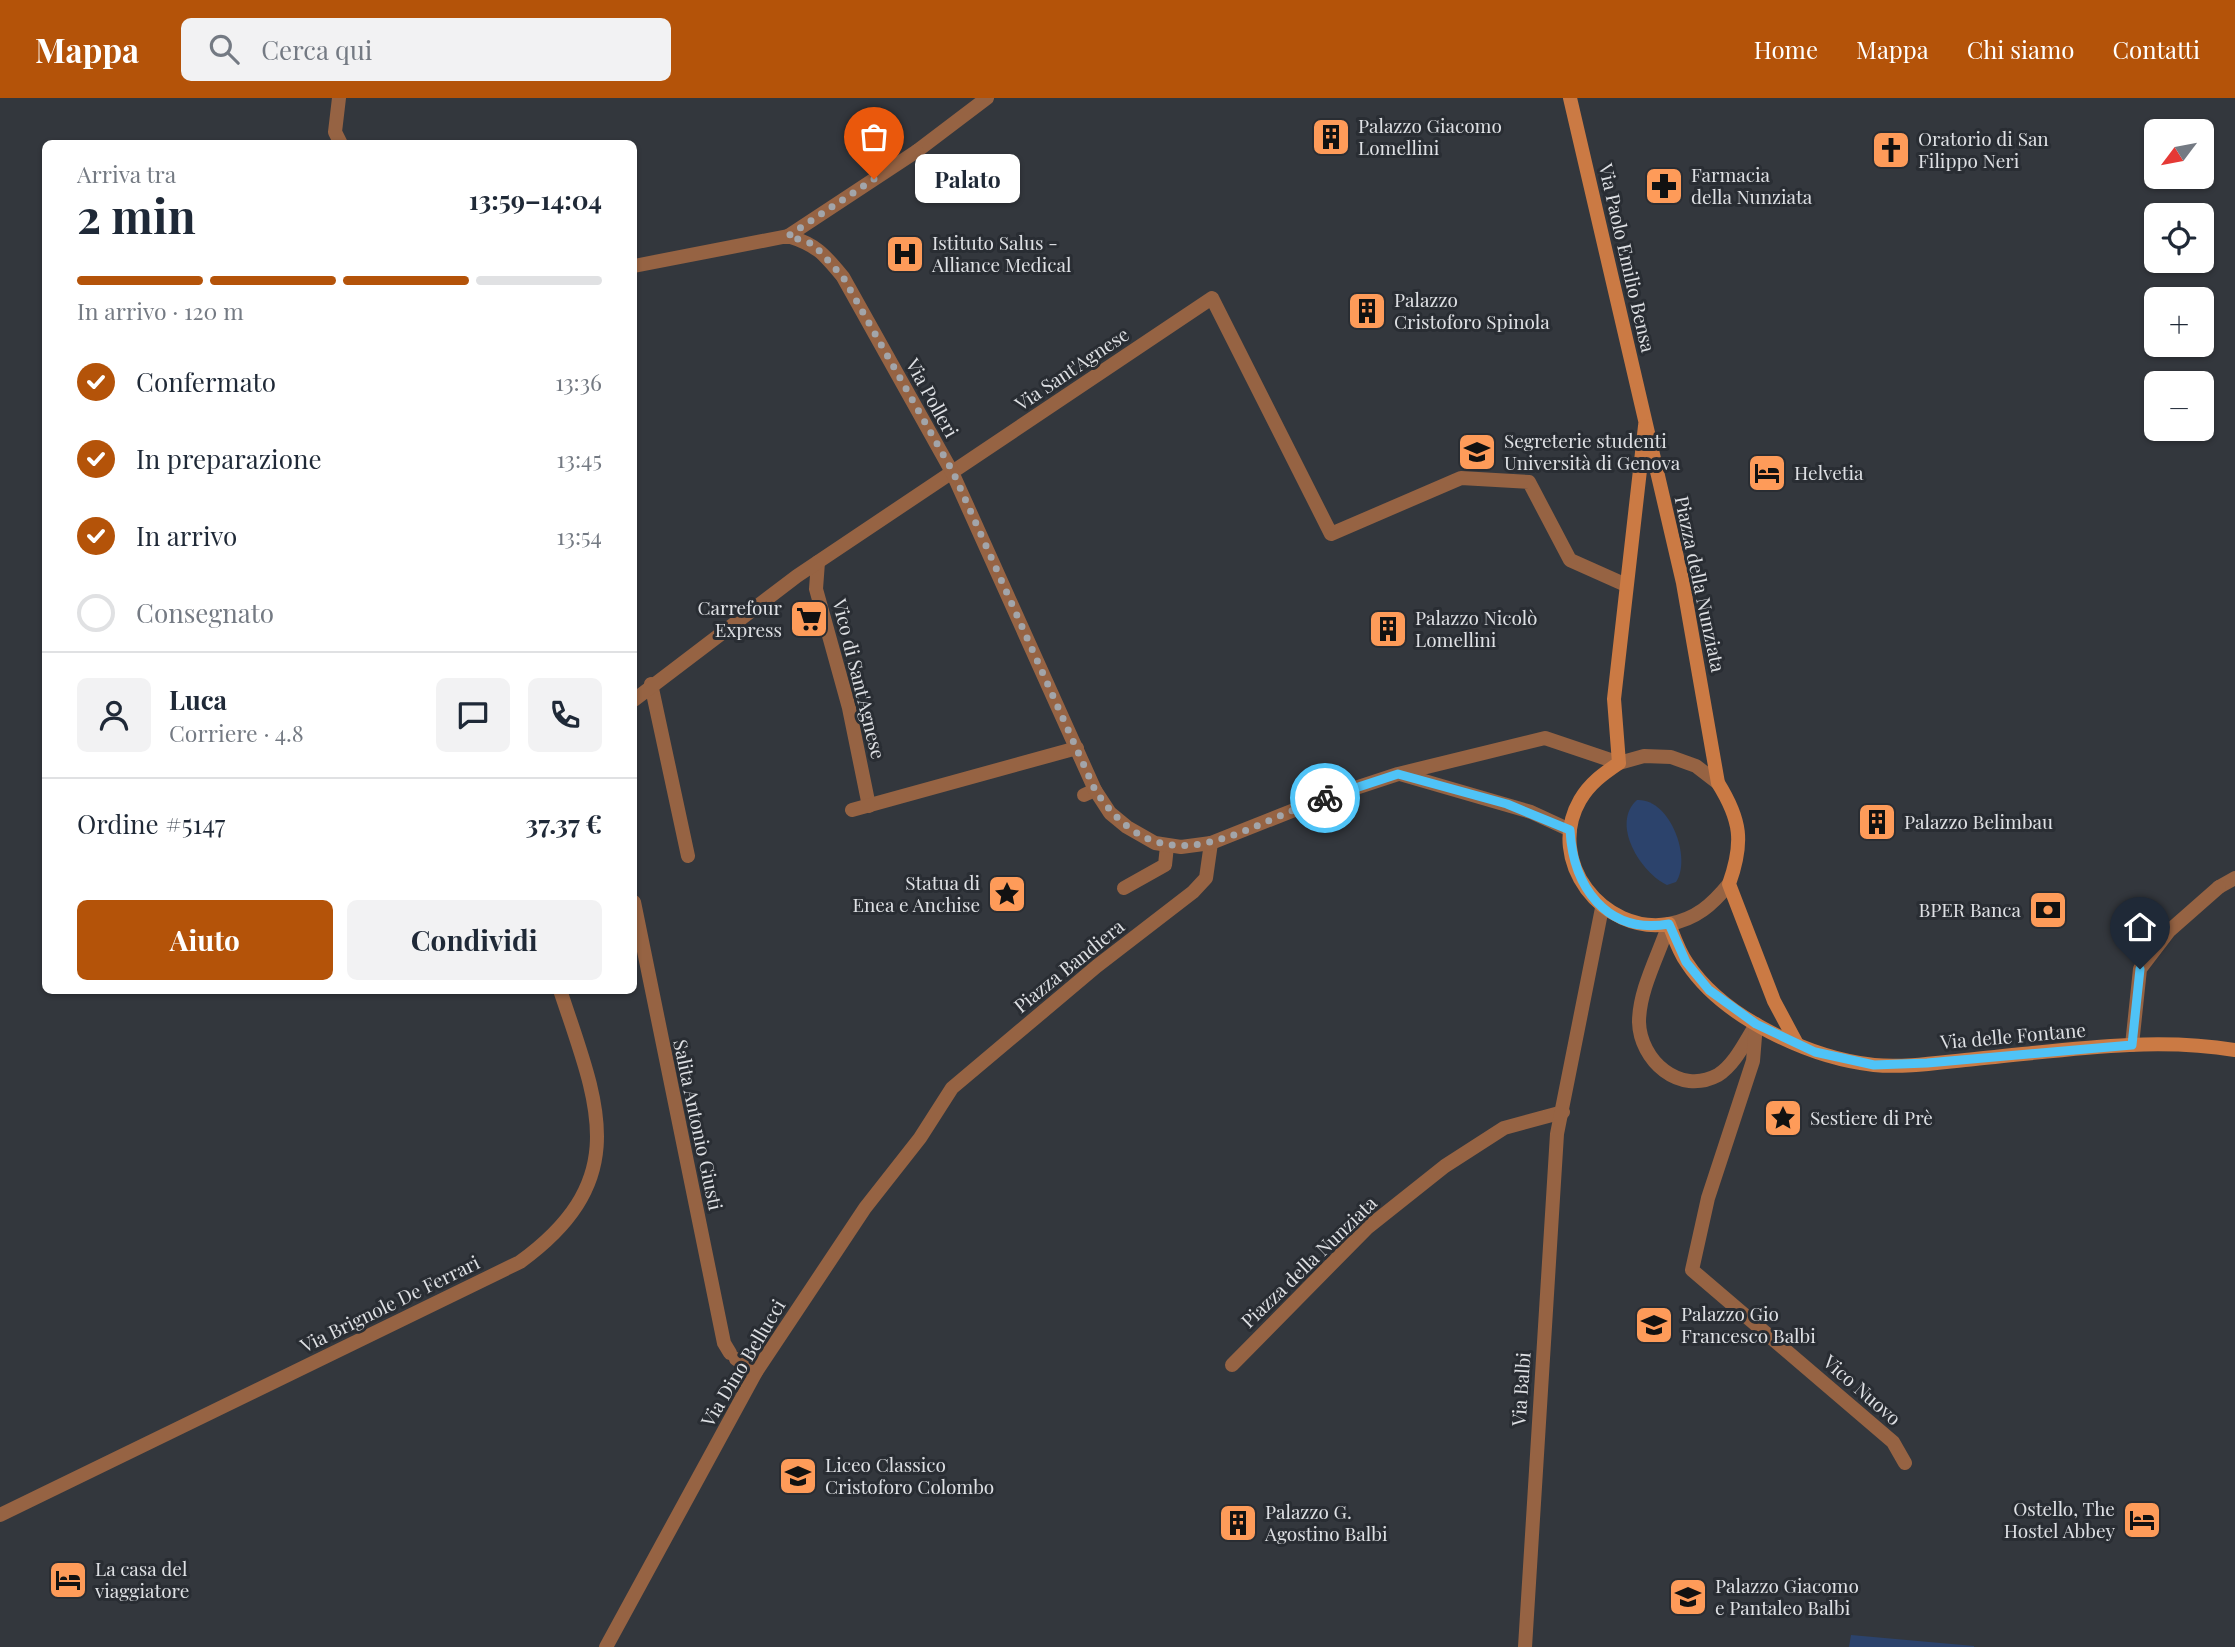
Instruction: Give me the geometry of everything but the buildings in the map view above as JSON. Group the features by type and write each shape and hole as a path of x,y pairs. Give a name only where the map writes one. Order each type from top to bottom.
{"main road":[{"name":"Via Paolo Emilio Bensa","path":"1570,98 1645,426"},
{"path":"1619,763 1614,699 1645,426"},
{"name":"Piazza della Nunziata","path":"1645,426 1683,583 1718,783 1732,805 1739,831 1738,858 1729,884"},
{"name":"Piazza della Nunziata","path":"1619,763 1596,778 1579,802 1570,830 1572,859 1582,886 1602,908 1628,922 1657,926 1669,924"},
{"path":"1729,884 1774,1001 1797,1044"},
{"path":"1669,924 1686,962 1709,990 1756,1024 1797,1044"},
{"name":"Via delle Fontane","path":"1797,1044 1815,1052 1874,1065 1927,1063 2132,1045 2211,1046 2235,1050"}],"street":[{"path":"339,98 335,132 339,140"},
{"path":"637,265 788,236 917,151 987,98"},
{"name":"Via Polleri","path":"788,236 813,244 843,277 953,472 1077,748"},
{"name":"Via Sant'Agnese","path":"818,562 1212,298 1331,534 1461,478 1529,482 1570,560 1626,585"},
{"path":"637,698 651,684 818,562"},
{"name":"Vico di Sant'Agnese","path":"818,562 816,589 849,708 869,806"},
{"path":"651,684 688,856"},
{"name":"Piazza della Nunziata","path":"1210,843 1398,774 1545,738 1619,763 1644,756 1671,757 1696,766 1718,783"},
{"path":"852,810 1077,748 1089,793 1127,827 1154,843 1167,846 1210,843"},
{"path":"1398,774 1507,804 1570,830"},
{"name":"Piazza Bandiera","path":"935,1112 952,1088 1097,966 1194,891 1206,878 1210,843"},
{"name":"Piazza Bandiera","path":"1124,888 1165,865 1167,846"},
{"path":"2132,1045 2140,969 2169,930 2219,887 2235,878"},
{"name":"Piazza della Nunziata","path":"1669,924 1685,921 1711,906 1729,884"},
{"path":"1563,1112 1602,908"},
{"name":"Salita Antonio Giusti","path":"637,917 724,1343 733,1356 756,1372"},
{"path":"1669,924 1640,1006 1641,1039 1654,1062 1676,1076 1691,1080 1717,1075 1729,1066 1756,1024"},
{"name":"Via Brignole De Ferrari","path":"0,1515 520,1262 550,1241 568,1222 582,1199 597,1158 598,1115 561,994"},
{"name":"Vico Nuovo","path":"1756,1024 1753,1060 1708,1198 1692,1270 1893,1442 1905,1463"},
{"name":"Via Dino Bellucci","path":"606,1647 756,1372 865,1208 920,1138 935,1112"},
{"name":"Piazza della Nunziata","path":"1232,1365 1367,1228 1445,1166 1504,1128 1563,1112"},
{"name":"Via Balbi","path":"1525,1647 1556,1134 1563,1112"}],"shaded area":[{"path":"1637,800 1649,802 1659,809 1675,831 1681,859 1676,882 1667,885 1657,879 1632,847 1627,822 1629,810"},
{"path":"1851,1635 1974,1646 1974,1647 1849,1647"}],"way so far":[{"path":"874,179 788,236 813,244 843,277 953,472 1095,790 1110,813 1154,843 1181,847 1210,843 1325,798"}],"place":[{"name":"Palazzo Giacomo Lomellini","path":"1331,137"},
{"name":"Oratorio di San Filippo Neri","path":"1891,150"},
{"name":"Palato","path":"874,179"},
{"name":"Farmacia della Nunziata","path":"1664,186"},
{"name":"Istituto Salus - Alliance Medical","path":"905,254"},
{"name":"Palazzo Cristoforo Spinola","path":"1367,311"},
{"name":"Segreterie studenti Università di Genova","path":"1477,452"},
{"name":"Helvetia","path":"1767,473"},
{"name":"Carrefour Express","path":"809,619"},
{"name":"Palazzo Nicolò Lomellini","path":"1388,629"},
{"name":"Palazzo Belimbau","path":"1877,822"},
{"name":"Statua di Enea e Anchise","path":"1007,894"},
{"name":"BPER Banca","path":"2048,910"},
{"name":"Sestiere di Prè","path":"1783,1118"},
{"name":"Palazzo Gio Francesco Balbi","path":"1654,1325"},
{"name":"Liceo Classico Cristoforo Colombo","path":"798,1476"},
{"name":"Ostello, The Hostel Abbey","path":"2142,1520"},
{"name":"Palazzo G. Agostino Balbi","path":"1238,1523"},
{"name":"La casa del viaggiatore","path":"68,1580"},
{"name":"Palazzo Giacomo e Pantaleo Balbi","path":"1688,1597"}],"route":[{"path":"1325,798 1398,774 1507,804 1570,830 1572,859 1582,886 1602,908 1628,922 1657,926 1669,924 1686,962 1709,990 1756,1024 1815,1052 1874,1065 1927,1063 2132,1045 2133,1014 2140,969"}]}
